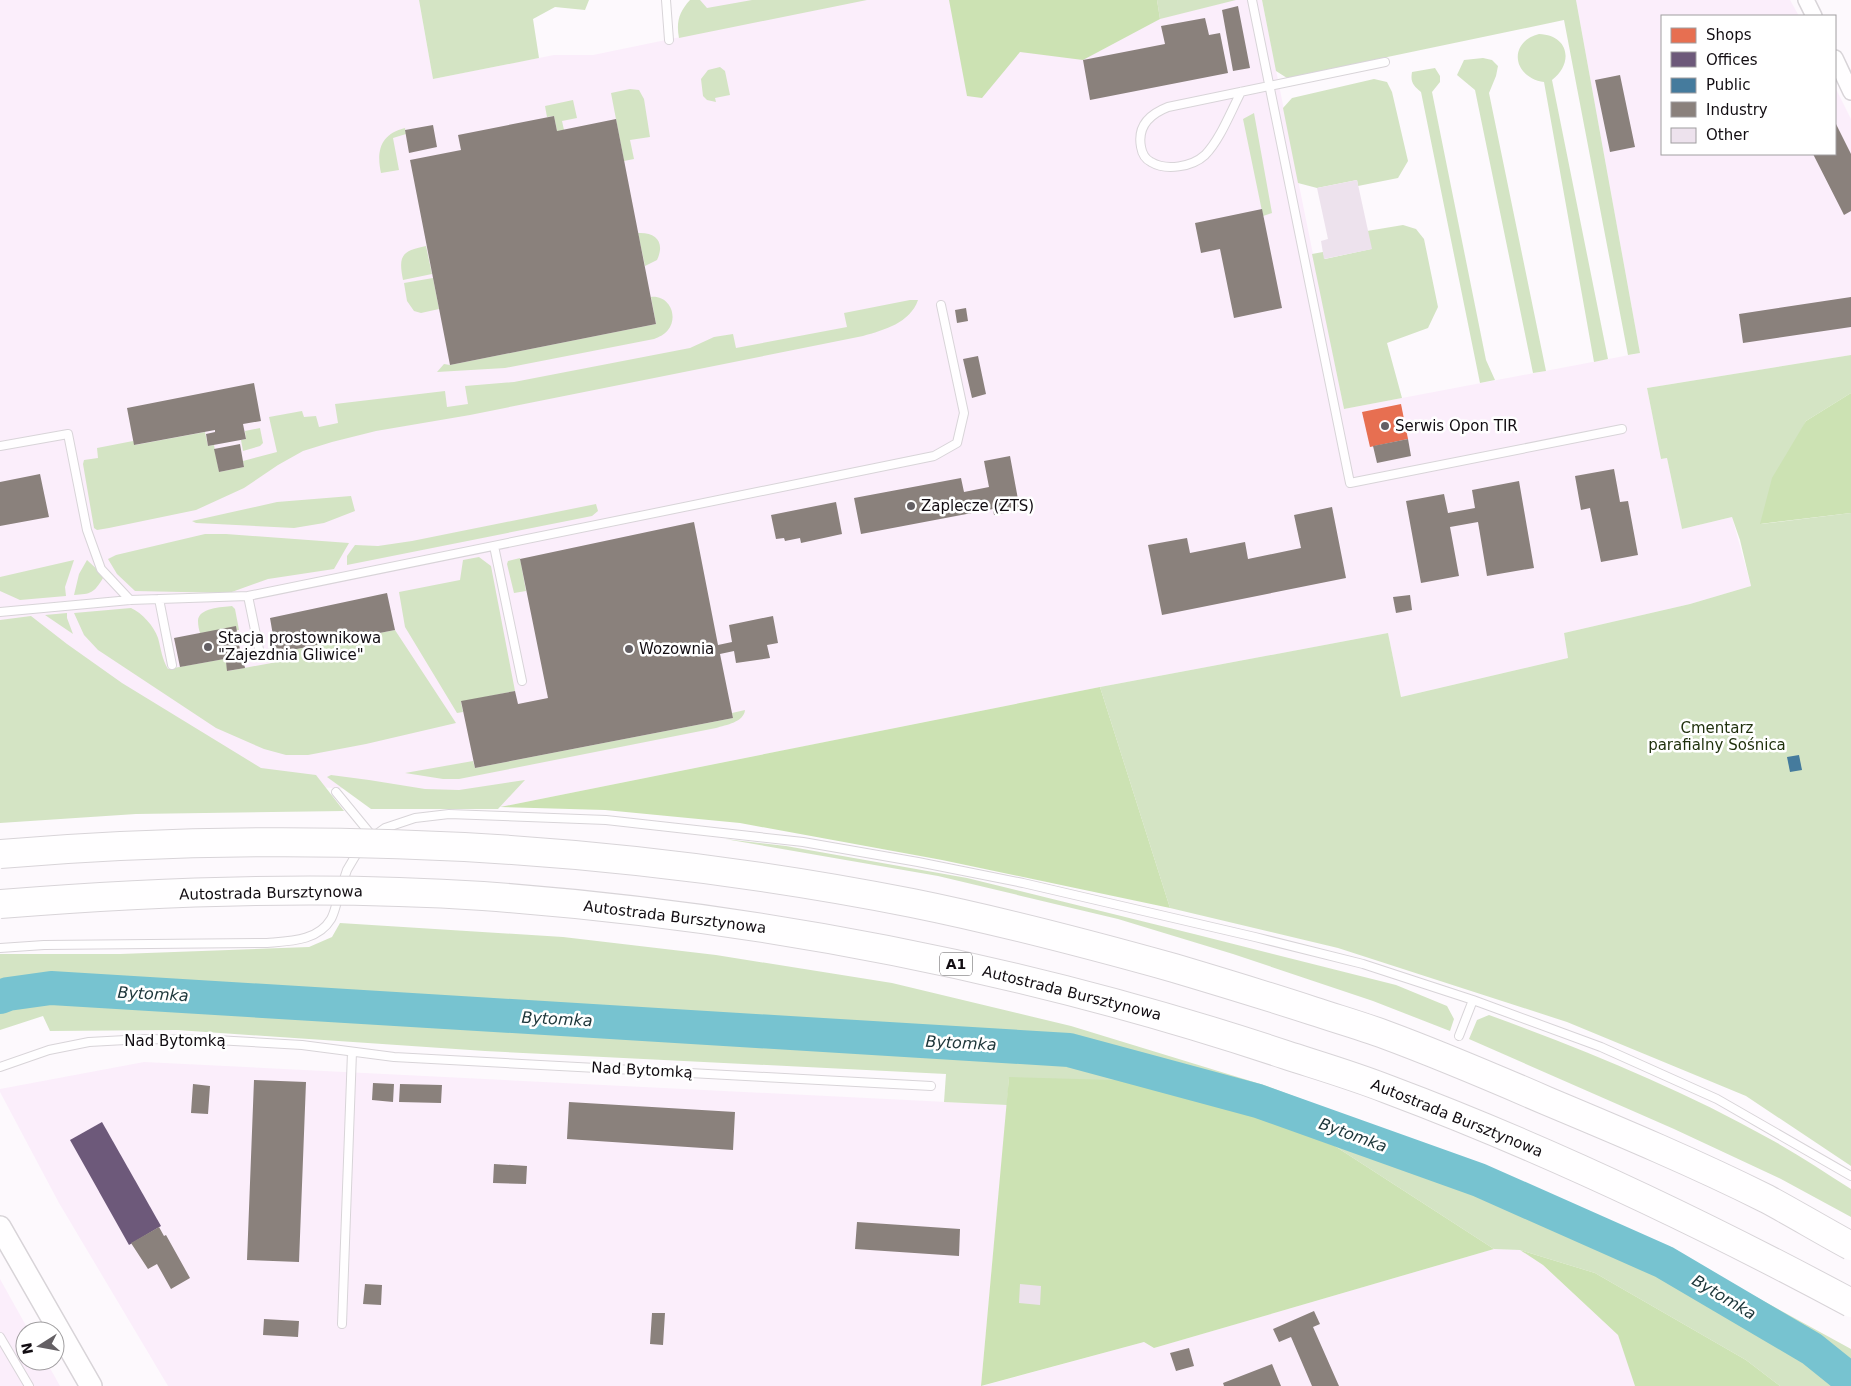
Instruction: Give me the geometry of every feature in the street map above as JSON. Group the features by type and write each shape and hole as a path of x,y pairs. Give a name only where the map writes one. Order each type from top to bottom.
{"highway":[{"path":"0,854 167,844 244,843 370,844 476,848 608,859 706,870 911,903 1016,926 1115,952 1221,982 1382,1033 1483,1073 1618,1131 1767,1200 1851,1246"},
{"name":"Autostrada Bursztynowa","path":"0,904 168,894 269,891 383,892 481,896 715,920 911,954 1017,978 1193,1024 1382,1087 1473,1122 1597,1175 1756,1252 1851,1303"}],"main road":[{"path":"0,1226 91,1386"}],"street":[{"path":"1806,0 1814,15"},
{"path":"1836,60 1851,92"}],"lane":[{"path":"666,0 669,40"},
{"path":"1252,0 1350,483 1622,429"},
{"path":"1241,92 1215,141 1205,154 1194,162 1165,167 1150,162 1142,153 1139,138 1144,123 1155,112 1168,107 1385,62"},
{"path":"0,612 130,600 248,596 934,456 957,443 964,413 941,305"},
{"path":"0,446 68,434 87,530 101,570 130,600"},
{"path":"494,546 522,681"},
{"path":"248,596 260,654"},
{"path":"159,599 172,665"},
{"path":"336,792 373,837"},
{"path":"0,948 44,945 267,943 296,940 317,934 331,919 348,870 362,845 384,828 415,818 449,814 606,820 803,842 1023,883 1363,964 1473,1000 1601,1047 1717,1099 1851,1176"},
{"path":"1459,1036 1473,1000"},
{"name":"Nad Bytomką","path":"0,1067 49,1050 81,1043 144,1039 216,1040 302,1045 394,1057 931,1086"},
{"path":"342,1324 352,1052"},
{"path":"0,1337 29,1386"}],"shaded area":[{"path":"0,0 419,0 433,79 554,55 593,55 695,34 694,0 1262,0 1344,409 1640,353 1576,0 1790,0 1798,15 1661,15 1661,155 1836,155 1836,89 1851,119 1851,355 1647,388 1661,459 1667,458 1682,529 1732,517 1751,586 1690,604 1564,633 1568,658 1401,697 1388,633 1100,687 500,807 433,800 433,794 316,787 0,690"},
{"path":"144,1062 1007,1105 981,1386 168,1386 59,1203 0,1092 0,1089"},
{"path":"1494,1249 1520,1250 1543,1265 1618,1335 1636,1386 982,1386 1144,1342 1154,1348"},
{"path":"0,1279 23,1321 15,1321 15,1371 52,1371 60,1386 0,1386"}],"green space":[{"path":"419,0 589,0 585,10 555,7 533,19 539,58 433,79"},
{"path":"690,0 700,0 707,8 752,0 867,0 679,38 679,18"},
{"path":"949,0 1157,0 1160,19 1083,60 1020,52 982,98 967,96"},
{"path":"1157,0 1236,0 1160,19"},
{"path":"1262,0 1576,0 1640,353 1628,355 1564,20 1287,78 1276,71"},
{"path":"1539,34 1557,39 1565,51 1563,66 1552,80 1608,359 1594,362 1544,82 1533,79 1525,74 1520,67 1518,59 1522,44 1529,38"},
{"path":"1483,58 1492,60 1498,66 1489,93 1546,371 1533,373 1475,90 1457,75 1464,60"},
{"path":"720,67 725,71 730,95 715,98 716,102 707,100 703,96 701,79 708,70"},
{"path":"1435,68 1440,76 1440,82 1432,92 1486,360 1495,380 1480,383 1421,92 1412,82 1412,72"},
{"path":"1374,79 1387,82 1392,92 1408,161 1398,178 1358,186 1357,180 1317,188 1298,183 1283,108 1292,98"},
{"path":"630,89 639,90 644,99 650,137 630,140 634,159 624,161 611,93"},
{"path":"573,100 577,118 562,121 564,130 557,131 554,116 547,117 545,106"},
{"path":"1254,113 1272,213 1263,216 1243,119"},
{"path":"405,128 406,134 393,138 399,170 381,173 379,157 382,144 390,134"},
{"path":"1403,225 1416,229 1424,239 1438,307 1428,328 1387,343 1402,398 1344,409 1312,254 1323,252 1325,259 1371,249 1367,231"},
{"path":"638,233 650,234 660,244 657,260 645,266"},
{"path":"426,246 432,274 403,280 401,265 404,256 407,252"},
{"path":"433,278 439,309 421,313 414,311 407,301 404,283"},
{"path":"651,297 663,299 667,303 673,319 668,330 663,335 654,339 505,368 437,372 444,364 450,365 656,324"},
{"path":"918,300 914,308 903,320 888,328 863,336 470,415 376,431 303,451 244,488 196,510 109,528 97,530 94,528 83,464 84,460 98,458 97,448 133,441 135,445 205,432 208,446 214,445 219,472 244,467 243,461 277,452 269,417 302,411 304,417 316,416 319,427 338,423 335,404 445,391 447,407 468,404 465,386 514,382 690,348 714,337 733,334 736,348 847,327 844,313"},
{"name":"Cmentarz parafialny Sośnica","path":"1851,355 1851,393 1806,421 1761,524 1851,513 1851,1166 1746,1096 1567,1022 1338,948 1170,908 1100,687 1388,633 1401,697 1568,658 1564,633 1690,604 1751,586 1740,540 1732,517 1682,529 1667,458 1661,459 1647,388"},
{"path":"1851,393 1851,513 1760,524 1772,478 1806,421"},
{"path":"260,428 263,443 260,446 243,451 241,440 246,439 245,431"},
{"path":"351,496 355,511 324,523 294,528 196,523 192,521 277,502"},
{"path":"596,504 598,511 592,516 347,565 347,556 355,545 378,546 412,541"},
{"path":"205,534 349,543 334,569 268,579 229,593 135,591 117,574 108,559 116,555"},
{"path":"479,557 491,566 515,691 461,702 463,712 457,713 405,627 399,592 460,580 463,560"},
{"path":"520,558 526,591 514,593 507,564 508,561"},
{"path":"74,560 65,587 66,596 20,600 0,591 0,577"},
{"path":"87,560 101,573 103,578 92,592 74,595 79,574"},
{"path":"232,606 235,609 239,630 200,633 198,621 202,613 211,609"},
{"path":"131,608 154,629 168,669 241,656 243,659 226,663 228,671 277,662 276,653 395,630 456,723 366,744 308,755 286,755 264,749 216,728 98,650 84,635 74,613"},
{"path":"67,613 73,634 45,615"},
{"path":"31,616 122,683 261,768 316,775 344,811 136,814 0,823 0,620"},
{"path":"1100,687 1170,908 942,860 740,823 605,810 500,807"},
{"path":"745,710 738,720 716,728 459,779 443,779 405,773 473,761 475,768 733,718 732,713"},
{"path":"331,775 425,789 459,790 525,780 498,809 371,809 327,777"},
{"path":"725,839 786,846 967,878 1198,935 1396,985 1447,1006 1454,1019 1450,1031 1373,1001 1233,954 1118,919 938,876"},
{"path":"340,923 563,937 716,955 892,983 1071,1026 1267,1086 1421,1144 1588,1214 1716,1275 1851,1349 1851,1386 1780,1386 1746,1360 1595,1273 1520,1250 1494,1249 1310,1130 1009,1078 1007,1105 944,1102 946,1074 485,1051 177,1030 50,1031 43,1016 0,1030 0,954 120,954 309,947 332,937"},
{"path":"1489,1015 1632,1071 1702,1103 1780,1145 1851,1189 1851,1217 1781,1179 1674,1129 1469,1039 1477,1020"},
{"path":"1009,1077 1149,1081 1310,1130 1494,1249 1154,1348 1144,1342 981,1386"},
{"path":"1520,1250 1595,1273 1746,1360 1780,1386 1635,1386 1618,1335 1543,1265"}],"building: Shops":[{"name":"Serwis Opon TIR","path":"1401,404 1408,439 1370,447 1362,412"}],"building: Offices":[{"path":"102,1122 161,1226 129,1245 70,1140"}],"building: Public":[{"path":"1799,755 1802,770 1790,772 1787,757"}],"building: Industry":[{"path":"1238,6 1250,68 1233,71 1222,10"},
{"path":"1205,18 1209,35 1220,33 1228,73 1090,100 1083,60 1165,44 1161,26"},
{"path":"1620,75 1635,147 1610,152 1595,80"},
{"path":"554,116 557,131 616,119 656,324 450,365 410,160 461,150 458,135"},
{"path":"1836,124 1851,154 1851,211 1844,215 1814,155 1836,155"},
{"path":"433,125 437,147 409,153 405,130"},
{"path":"1262,209 1282,308 1234,318 1220,249 1201,253 1195,223"},
{"path":"1851,297 1851,327 1743,343 1739,314"},
{"path":"966,308 968,321 957,323 955,310"},
{"path":"978,356 986,394 972,398 963,359"},
{"path":"254,383 261,421 243,424 246,439 208,446 206,434 215,432 215,430 134,445 127,408"},
{"path":"1408,439 1411,456 1377,463 1373,446"},
{"path":"240,444 244,467 219,472 214,449"},
{"name":"Zaplecze (ZTS)","path":"1010,456 1020,510 994,515 993,509 861,534 854,498 961,478 964,492 989,487 984,461"},
{"path":"1614,469 1620,502 1628,501 1638,555 1601,562 1590,508 1581,510 1575,476"},
{"path":"40,474 49,517 0,526 0,482"},
{"path":"1519,481 1534,568 1487,576 1478,522 1450,527 1459,576 1421,583 1406,501 1444,494 1448,513 1475,508 1472,490"},
{"path":"836,502 842,534 801,543 800,538 785,541 784,538 776,539 771,515"},
{"path":"1332,507 1346,578 1162,615 1148,545 1187,538 1190,553 1245,542 1248,559 1301,548 1294,515"},
{"name":"Wozownia","path":"694,522 718,645 732,642 729,625 773,616 778,643 767,645 770,658 736,663 734,651 720,654 733,718 475,768 461,701 515,691 518,704 548,698 520,559"},
{"path":"387,593 395,630 276,653 270,618"},
{"path":"1410,595 1412,610 1396,613 1393,597"},
{"name":"Stacja prostownikowa \"Zajezdnia Gliwice\"","path":"236,626 241,656 180,667 174,638"},
{"path":"243,659 245,668 227,671 226,662"},
{"path":"254,1080 306,1082 299,1262 247,1260"},
{"path":"373,1083 394,1084 393,1102 372,1100"},
{"path":"193,1084 210,1086 208,1114 191,1113"},
{"path":"400,1084 442,1085 441,1103 399,1102"},
{"path":"569,1102 735,1112 733,1150 567,1139"},
{"path":"494,1164 527,1166 526,1184 493,1183"},
{"path":"857,1222 960,1229 959,1256 855,1249"},
{"path":"159,1227 164,1236 166,1235 190,1278 171,1289 157,1264 148,1269 131,1243"},
{"path":"365,1284 382,1285 381,1305 363,1304"},
{"path":"1314,1311 1320,1324 1313,1327 1339,1386 1312,1386 1291,1337 1279,1342 1273,1329"},
{"path":"652,1313 665,1313 663,1345 650,1344"},
{"path":"264,1319 299,1321 298,1337 263,1335"},
{"path":"1189,1348 1194,1366 1176,1371 1170,1353"},
{"path":"1272,1364 1281,1386 1224,1386 1223,1383"}],"building: Other":[{"path":"1357,180 1372,249 1324,259 1321,241 1328,239 1317,188"},
{"path":"1020,1284 1041,1286 1040,1305 1019,1303"}],"waterway":[{"name":"Bytomka","path":"0,997 8,994 51,988 1069,1050 1258,1101 1479,1180 1664,1262 1812,1349 1851,1382"}],"place":[{"name":"Serwis Opon TIR","path":"1385,426"},
{"name":"Zaplecze (ZTS)","path":"911,506"},
{"name":"Stacja prostownikowa \"Zajezdnia Gliwice\"","path":"208,647"},
{"name":"Wozownia","path":"629,649"}]}
